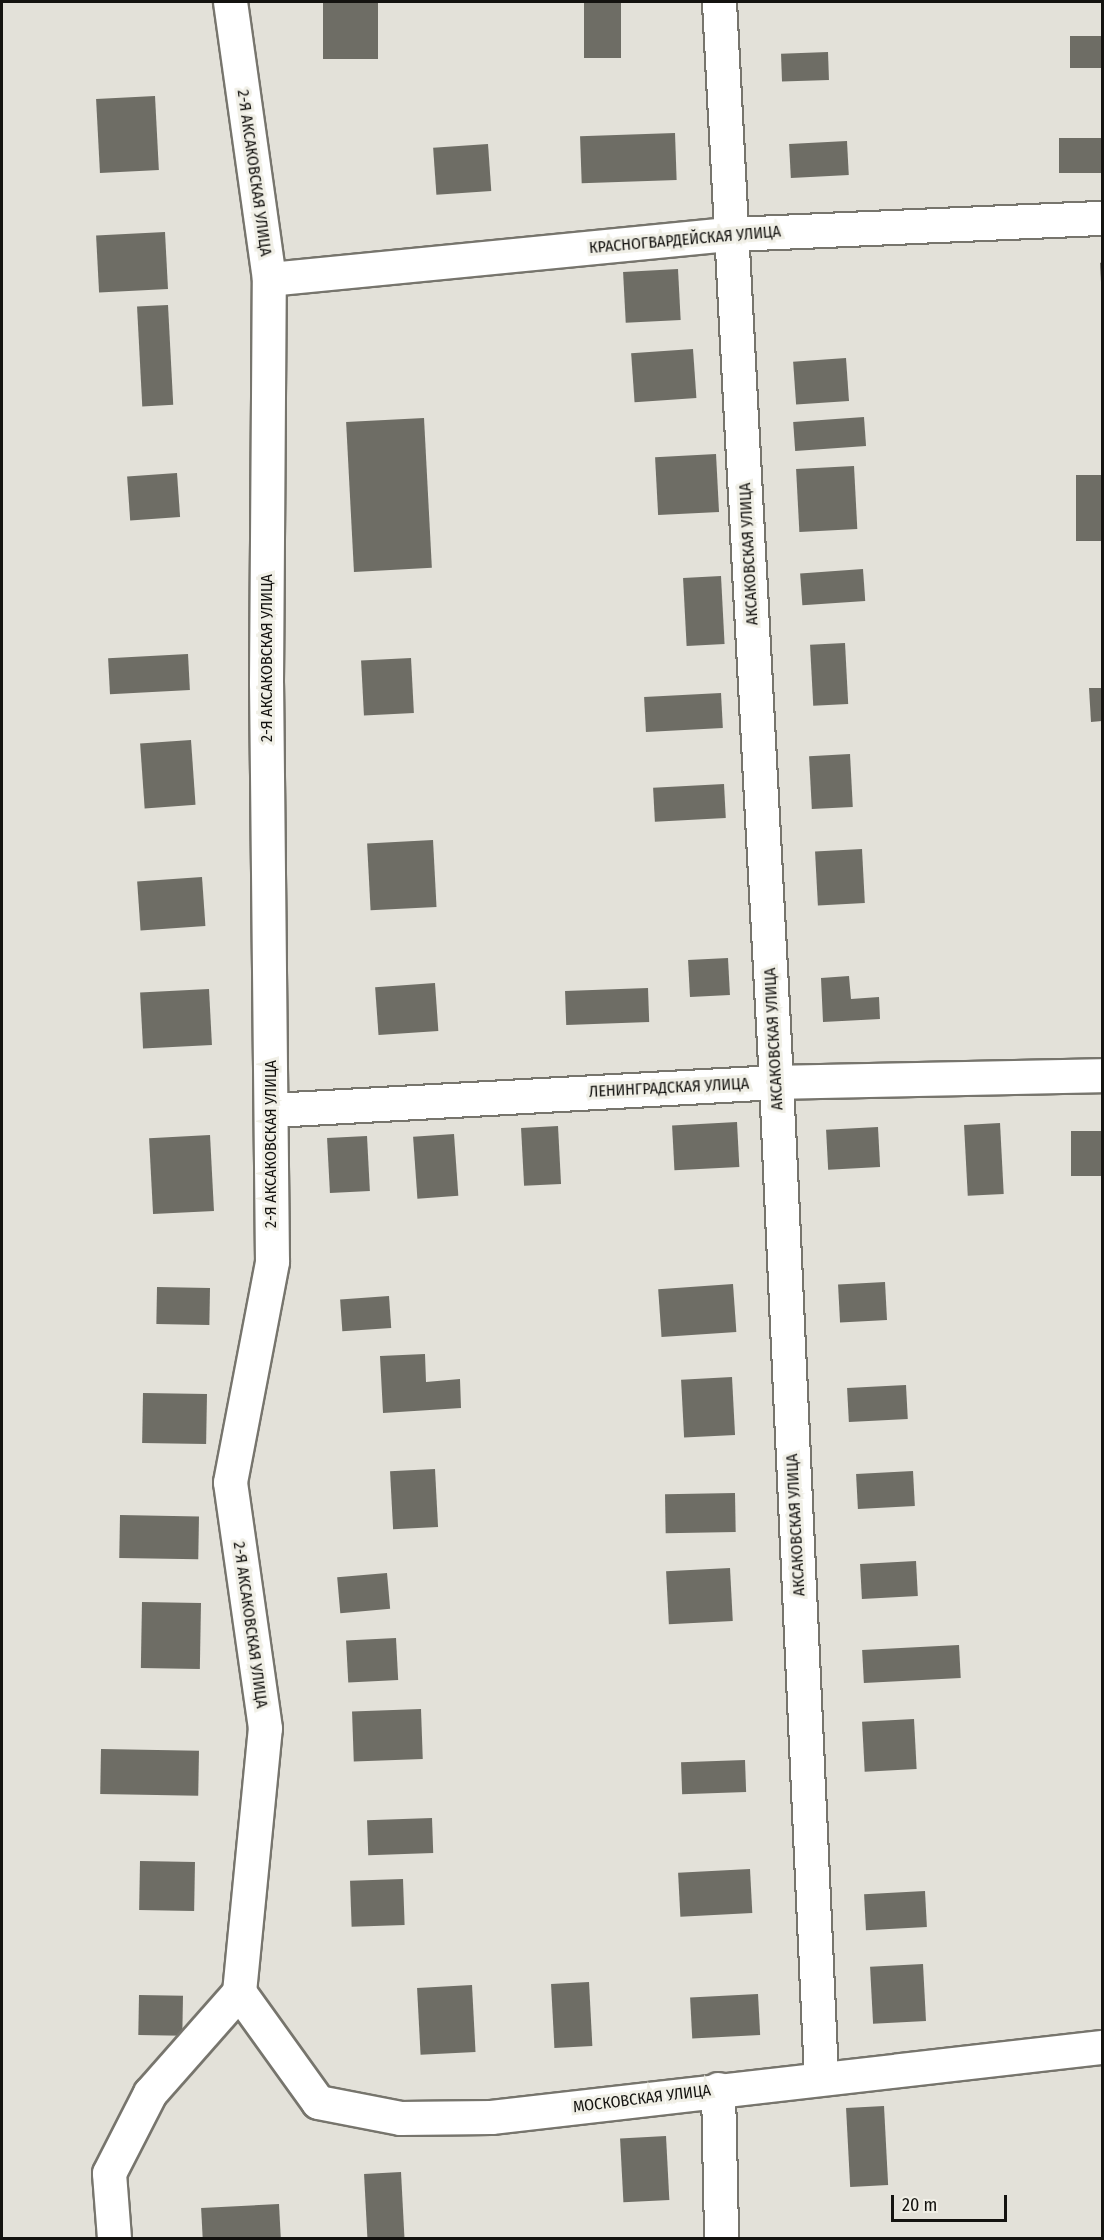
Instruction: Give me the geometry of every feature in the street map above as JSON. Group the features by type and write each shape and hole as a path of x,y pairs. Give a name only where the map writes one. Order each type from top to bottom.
{"street":[{"name":"2-Я АКСАКОВСКАЯ УЛИЦА","path":"230,2 269,279 266,683 272,1261 230,1482 265,1728 239,1992"},
{"name":"АКСАКОВСКАЯ УЛИЦА","path":"719,2 776,1082 821,2078"},
{"name":"КРАСНОГВАРДЕЙСКАЯ УЛИЦА","path":"269,279 732,234 1102,218"},
{"name":"ЛЕНИНГРАДСКАЯ УЛИЦА","path":"272,1110 776,1082 1102,1075"},
{"name":"МОСКОВСКАЯ УЛИЦА","path":"239,1992 318,2102 400,2118 491,2117 718,2089 1102,2047"},
{"path":"114,2238 109,2173 150,2093 239,1992"},
{"path":"718,2089 721,2238"}],"building":[{"path":"323,2 378,2 378,59 323,59"},
{"path":"584,2 621,2 621,58 584,58"},
{"path":"1070,36 1102,36 1102,68 1070,68"},
{"path":"828,52 829,80 782,82 781,54"},
{"path":"155,96 159,170 100,173 96,99"},
{"path":"675,133 677,180 582,183 580,136"},
{"path":"1059,138 1102,138 1102,173 1059,173"},
{"path":"847,141 849,175 791,178 789,144"},
{"path":"488,144 491,191 436,195 433,148"},
{"path":"165,232 168,289 99,293 96,236"},
{"path":"1102,262 1102,282 1101,282 1100,263"},
{"path":"678,269 681,320 626,323 623,272"},
{"path":"168,305 173,405 142,406 137,307"},
{"path":"693,349 696,398 635,402 631,353"},
{"path":"846,358 849,401 796,405 793,362"},
{"path":"864,417 866,446 795,451 793,422"},
{"path":"424,418 432,568 354,572 346,422"},
{"path":"716,454 719,512 658,515 655,457"},
{"path":"854,466 857,529 799,532 796,469"},
{"path":"177,473 180,517 130,520 127,476"},
{"path":"1076,475 1102,475 1102,541 1076,541"},
{"path":"863,569 865,601 802,605 800,573"},
{"path":"721,576 725,644 687,646 683,578"},
{"path":"845,643 848,704 813,706 810,645"},
{"path":"188,654 190,690 110,694 108,658"},
{"path":"411,658 414,713 364,716 361,661"},
{"path":"1089,688 1102,688 1102,721 1091,722"},
{"path":"721,693 723,728 646,732 644,697"},
{"path":"191,740 196,805 145,808 140,744"},
{"path":"850,754 853,807 812,809 809,756"},
{"path":"724,784 726,818 655,822 653,788"},
{"path":"433,840 437,907 371,910 367,843"},
{"path":"862,849 865,903 818,905 815,851"},
{"path":"202,877 205,926 141,930 137,882"},
{"path":"728,958 730,995 690,997 688,960"},
{"path":"849,976 851,999 879,997 880,1019 823,1022 821,978"},
{"path":"435,983 438,1031 378,1035 375,987"},
{"path":"648,988 649,1022 566,1025 565,991"},
{"path":"209,989 212,1045 143,1049 140,993"},
{"path":"737,1122 739,1167 674,1170 672,1125"},
{"path":"1000,1123 1004,1194 968,1196 964,1125"},
{"path":"558,1126 561,1184 524,1186 521,1128"},
{"path":"878,1127 880,1167 828,1170 826,1130"},
{"path":"1071,1131 1102,1131 1102,1176 1071,1176"},
{"path":"454,1134 458,1196 417,1199 413,1137"},
{"path":"210,1135 214,1211 153,1214 149,1138"},
{"path":"367,1136 370,1191 330,1193 327,1138"},
{"path":"885,1282 887,1320 840,1322 838,1284"},
{"path":"733,1284 736,1332 662,1337 658,1289"},
{"path":"157,1287 210,1288 209,1325 156,1324"},
{"path":"389,1296 391,1328 342,1331 340,1299"},
{"path":"425,1354 426,1382 460,1379 461,1408 383,1413 380,1356"},
{"path":"732,1377 735,1435 684,1438 681,1380"},
{"path":"906,1385 908,1419 849,1422 847,1388"},
{"path":"143,1393 207,1394 206,1444 142,1443"},
{"path":"435,1469 438,1527 393,1529 390,1471"},
{"path":"913,1471 915,1506 858,1509 856,1474"},
{"path":"735,1493 736,1532 666,1533 665,1494"},
{"path":"120,1515 199,1516 198,1559 119,1558"},
{"path":"916,1561 918,1596 862,1599 860,1564"},
{"path":"730,1568 733,1621 669,1624 666,1571"},
{"path":"387,1573 390,1609 340,1613 337,1577"},
{"path":"142,1602 201,1603 200,1669 141,1668"},
{"path":"396,1638 398,1680 348,1683 346,1641"},
{"path":"959,1645 961,1678 864,1683 862,1650"},
{"path":"421,1709 423,1759 354,1761 352,1711"},
{"path":"914,1719 917,1769 865,1772 862,1722"},
{"path":"101,1749 199,1751 198,1796 100,1794"},
{"path":"745,1760 746,1792 682,1794 681,1762"},
{"path":"432,1818 433,1853 368,1855 367,1820"},
{"path":"140,1861 195,1862 194,1911 139,1910"},
{"path":"750,1869 752,1913 680,1917 678,1873"},
{"path":"403,1879 405,1925 352,1927 350,1881"},
{"path":"925,1891 927,1927 866,1930 864,1894"},
{"path":"923,1964 926,2021 873,2024 870,1967"},
{"path":"589,1982 592,2046 554,2048 551,1984"},
{"path":"472,1985 476,2052 421,2055 417,1988"},
{"path":"758,1994 760,2035 692,2039 690,1998"},
{"path":"139,1995 183,1996 182,2036 138,2035"},
{"path":"884,2106 888,2185 850,2187 846,2108"},
{"path":"666,2136 669,2200 623,2202 620,2138"},
{"path":"401,2172 404,2238 367,2238 364,2174"},
{"path":"279,2204 281,2238 203,2238 201,2208"}]}
